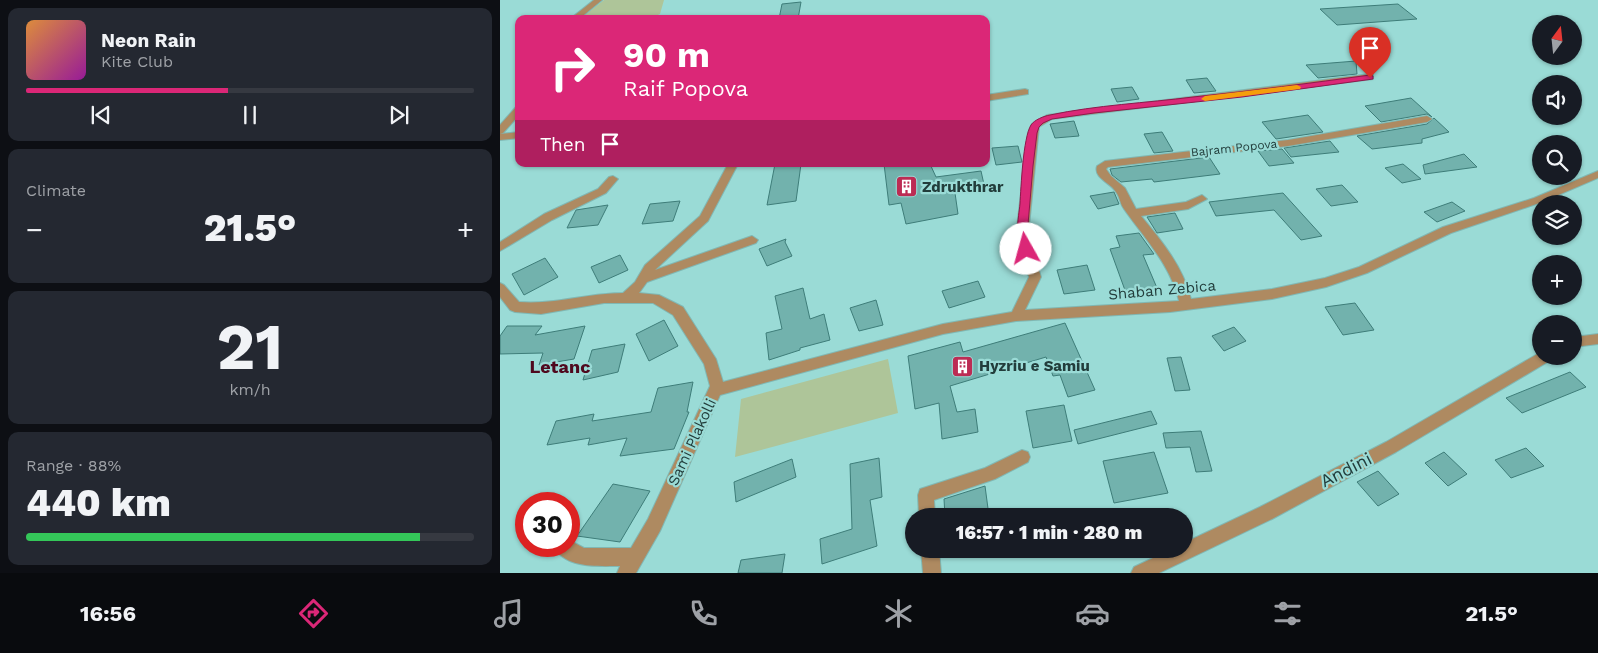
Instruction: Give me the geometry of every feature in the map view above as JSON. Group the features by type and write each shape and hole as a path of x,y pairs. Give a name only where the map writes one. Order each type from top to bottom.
{"street":[{"path":"579,15 598,0"},
{"path":"1016,316 1035,277 1022,236 1032,133 1040,121 1050,117 1094,111 1242,95 1370,78"},
{"path":"990,97 1025,92"},
{"path":"500,131 515,114"},
{"name":"Bajram Popova","path":"1186,305 1183,286 1160,248 1135,213 1129,208 1120,189 1102,174 1101,168 1105,164 1288,143 1427,119"},
{"path":"500,137 515,135"},
{"path":"626,298 642,279 648,268 704,218 731,167"},
{"name":"Shaban Zebica","path":"715,390 943,328 1016,316 1133,310 1186,305 1272,294 1326,282 1363,270 1447,230 1538,200 1598,174"},
{"path":"500,247 548,217 602,191 613,179"},
{"path":"1135,213 1188,205 1202,199"},
{"path":"642,279 752,240"},
{"name":"Sami Plakolli","path":"500,288 515,306 541,309 604,298 655,298 678,311 711,363 717,386 654,524 626,573"},
{"path":"1582,341 1598,339"},
{"name":"Andini","path":"1140,573 1266,513 1391,447 1532,364"},
{"path":"927,508 926,495 989,474 1022,457"},
{"path":"580,556 635,557"},
{"path":"931,558 932,573"}],"green space":[{"path":"604,0 664,0 660,14 658,15 585,15"},
{"path":"888,359 898,413 735,457 741,399"}],"building":[{"path":"801,2 799,15 780,15 782,4"},
{"path":"1398,4 1417,19 1337,25 1320,9"},
{"path":"1356,61 1357,74 1318,78 1306,65"},
{"path":"1207,78 1216,91 1194,93 1186,80"},
{"path":"1132,87 1139,99 1117,102 1111,89"},
{"path":"1411,98 1432,117 1427,114 1381,122 1365,106"},
{"path":"1308,115 1323,132 1276,139 1262,122"},
{"path":"1434,118 1449,132 1422,139 1422,143 1372,149 1357,136 1427,124"},
{"path":"1074,121 1079,136 1055,138 1050,124"},
{"path":"1162,132 1173,151 1154,153 1144,134"},
{"path":"1330,141 1339,152 1291,157 1284,148"},
{"path":"1018,146 1022,162 996,165 992,148"},
{"path":"1282,149 1294,163 1269,166 1258,151"},
{"path":"1464,154 1477,167 1425,174 1423,165"},
{"path":"1209,157 1220,174 1154,182 1152,179 1121,182 1112,175 1110,169"},
{"path":"1403,164 1421,179 1402,183 1385,168"},
{"path":"774,167 801,167 796,201 767,205"},
{"path":"884,167 931,167 936,177 981,171 985,189 955,193 958,214 906,224 901,203 889,205"},
{"path":"1342,185 1358,202 1331,206 1316,189"},
{"path":"1114,192 1119,204 1098,209 1090,196"},
{"path":"1283,193 1322,236 1301,240 1274,210 1216,216 1209,202"},
{"path":"680,201 673,221 642,224 650,204"},
{"path":"1452,202 1465,211 1437,222 1424,212"},
{"path":"608,205 598,225 567,228 576,210"},
{"path":"1175,213 1183,229 1157,233 1147,217"},
{"path":"1139,233 1154,254 1143,255 1157,288 1126,293 1110,249 1120,247 1116,236"},
{"path":"786,239 785,242 792,256 767,266 759,249"},
{"path":"620,255 628,270 599,283 591,267"},
{"path":"545,258 558,277 524,295 512,274"},
{"path":"1087,265 1095,290 1064,294 1057,270"},
{"path":"978,281 985,297 949,308 942,291"},
{"path":"803,288 810,319 824,314 830,340 800,348 800,350 769,360 766,333 782,329 775,296"},
{"path":"876,300 883,325 859,331 850,308"},
{"path":"1355,303 1374,330 1343,335 1325,307"},
{"path":"664,320 678,346 649,361 636,334"},
{"name":"Hyzriu e Samiu","path":"1065,323 1095,390 1068,397 1060,375 1053,376 1046,357 950,386 957,412 975,409 978,432 942,439 939,403 915,409 908,356 960,342 963,352"},
{"path":"507,326 542,326 535,335 585,326 574,359 539,365 543,353 500,354 500,336"},
{"path":"1234,327 1246,341 1224,351 1212,336"},
{"path":"625,344 618,372 583,380 592,350"},
{"path":"1181,357 1190,390 1175,391 1167,358"},
{"path":"1570,372 1586,387 1522,413 1506,398"},
{"path":"693,382 687,412 689,412 674,449 620,456 627,438 588,445 590,438 547,445 556,421 594,414 592,421 651,412 658,388"},
{"path":"1064,405 1072,441 1033,448 1026,411"},
{"path":"1151,411 1157,424 1078,444 1074,430"},
{"path":"1201,431 1212,471 1196,472 1190,447 1166,448 1163,433"},
{"path":"1526,448 1544,466 1511,478 1495,460"},
{"path":"1154,452 1168,493 1114,503 1103,461"},
{"path":"1444,452 1467,474 1448,486 1425,463"},
{"path":"879,458 882,497 870,500 877,546 822,564 820,539 852,529 850,464"},
{"path":"792,459 796,477 736,502 734,482"},
{"path":"1378,471 1399,494 1378,506 1357,482"},
{"path":"613,484 650,491 620,542 580,536 580,532"},
{"path":"985,486 988,508 945,508 944,499"},
{"path":"785,554 782,573 738,573 741,560"}],"slow traffic":[{"path":"1205,99 1297,87"}],"place":[{"name":"Zdrukthrar","path":"906,187"},
{"name":"Hyzriu e Samiu","path":"963,366"}],"district":[{"name":"Letanc","path":"560,367"}],"route":[{"path":"1026,249 1022,236 1028,166 1032,133 1040,121 1050,117 1094,111 1242,95 1370,78"}]}
